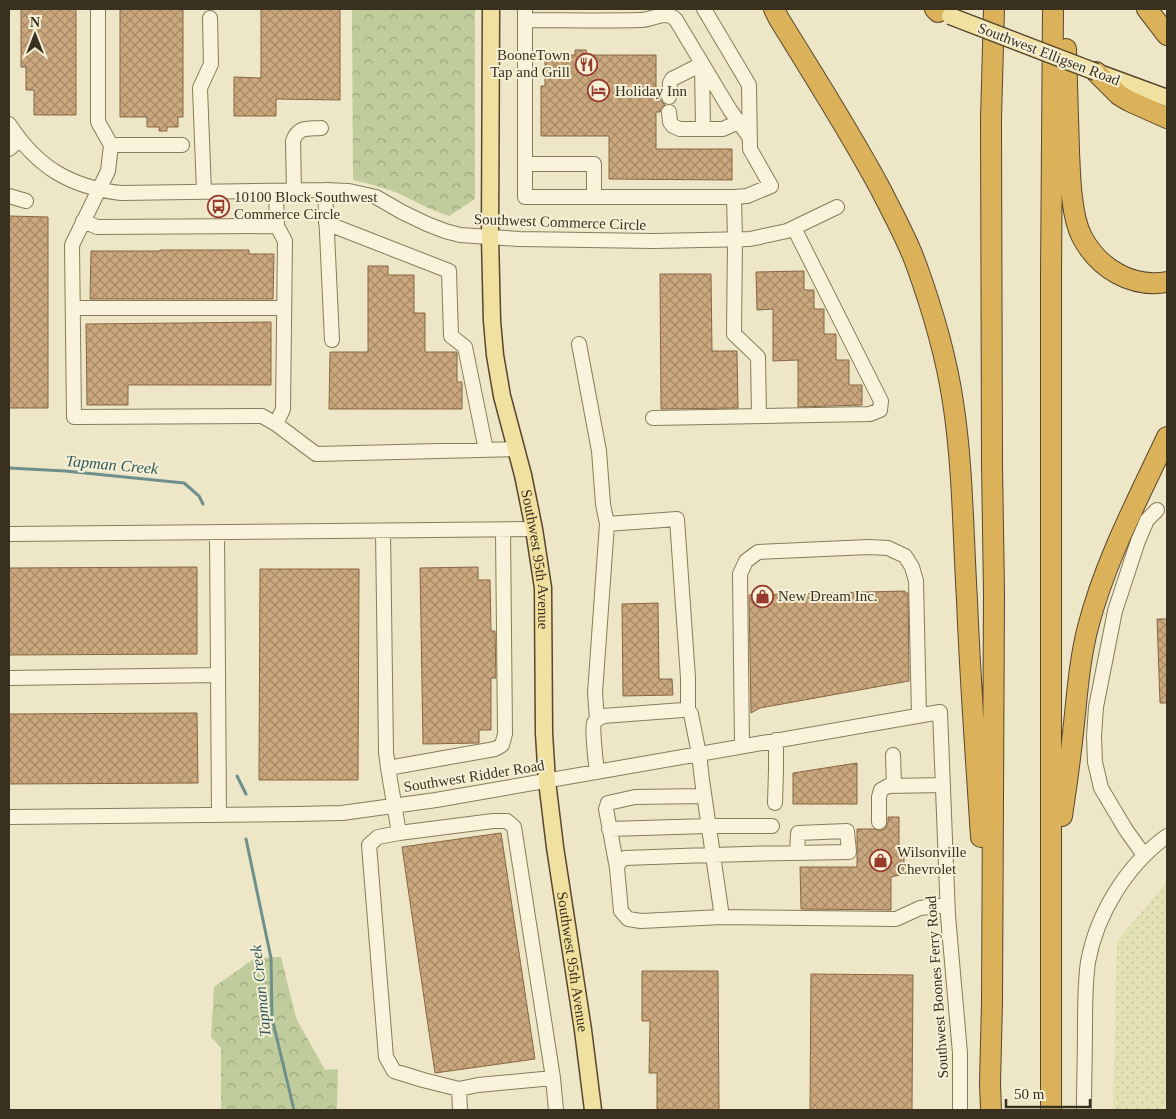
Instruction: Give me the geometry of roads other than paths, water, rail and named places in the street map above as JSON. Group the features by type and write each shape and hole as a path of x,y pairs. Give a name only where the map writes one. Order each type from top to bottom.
{"highway":[{"path":"980,9 991,119"},
{"path":"991,1110 994,593 991,119 994,9"},
{"path":"1051,1110 1050,275 1053,9"},
{"path":"1064,9 1070,179 1077,222 1082,236 1095,256 1112,271 1140,282 1167,282"},
{"path":"1147,9 1167,35"},
{"path":"774,12 833,105 893,214 915,262 932,310 943,352 953,401 960,458 971,689 992,1004"},
{"path":"1096,72 1118,95 1167,118"},
{"path":"1052,895 1078,680 1088,628 1097,595 1112,556 1167,437"}],"main road":[{"name":"Southwest 95th Avenue","path":"491,9 490,237 492,321 495,355 502,396 523,475 534,529 542,588 544,733 547,781 555,847 583,1030 592,1110"},
{"name":"Southwest Elligsen Road","path":"938,11 1167,98"}],"street":[{"path":"98,9 98,122 111,145 108,170 72,245 74,417 262,416 276,424 316,454 516,450"},
{"path":"704,9 749,85 750,138 750,150 771,186 748,196 734,197 525,197 525,14 583,15 643,20 664,12 670,15 676,20 730,110 750,138"},
{"path":"204,192 200,88 211,64 210,18"},
{"path":"669,97 672,79 702,64"},
{"path":"702,64 703,129"},
{"path":"669,112 670,122 673,126 680,129 723,129 738,122"},
{"name":"Southwest Commerce Circle","path":"9,124 14,145 32,154 64,177 98,189 121,193 349,191 376,197 427,224 460,235 519,239 654,241 750,239 769,236 794,228 837,207"},
{"path":"294,191 293,141 295,134 302,129 321,128"},
{"path":"111,145 182,145"},
{"path":"525,164 594,164 594,197"},
{"path":"325,190 332,340"},
{"path":"276,192 277,226 285,241 283,409 276,424"},
{"path":"9,196 26,201"},
{"path":"734,197 736,240 734,334 758,358 759,416"},
{"path":"83,221 97,227 277,226"},
{"path":"326,223 449,271 451,336 465,347 486,450"},
{"path":"653,418 870,414 880,410 881,401 794,228"},
{"path":"73,308 284,308"},
{"path":"579,344 599,451 603,504 607,524 595,693 597,719"},
{"path":"1144,855 1126,830 1101,788 1095,762 1094,736 1096,707 1115,610 1138,541 1147,520 1157,510"},
{"path":"607,524 677,519 688,678 688,710 691,714 699,754 722,917"},
{"path":"9,534 534,529"},
{"path":"383,530 386,752 399,833"},
{"path":"388,768 495,749 502,744 506,734 503,530"},
{"path":"217,532 219,815"},
{"path":"742,746 740,574 746,561 758,552 868,547 888,548 904,556 912,567 916,581 919,716"},
{"path":"9,678 218,675"},
{"path":"597,772 593,730 597,719 604,716 688,710"},
{"name":"Southwest Ridder Road","path":"9,817 330,814 436,800 940,712"},
{"name":"Southwest Boones Ferry Road","path":"940,712 947,905 960,1052 960,1110"},
{"path":"774,803 776,740"},
{"path":"894,754 894,786"},
{"path":"879,822 879,796 881,790 888,786 942,785"},
{"path":"704,796 635,798 608,803 606,809 617,868 621,912 628,919 641,921 722,917 896,919 920,908 947,905"},
{"path":"553,1078 478,1085 459,1089 394,1071 386,1057 369,845 378,837 493,821 507,821 514,827 553,1078 556,1110"},
{"path":"609,829 772,826"},
{"path":"1084,1110 1085,995 1091,952 1101,920 1110,902 1144,855 1167,836"},
{"path":"617,868 619,862 624,858 797,853"},
{"path":"459,1089 460,1110"}],"waterway":[{"name":"Tapman Creek","path":"9,468 65,471 184,483 199,496 203,504"},
{"name":"Tapman Creek","path":"237,776 246,794"},
{"name":"Tapman Creek","path":"246,839 271,958 272,1018 294,1110"}],"place":[{"name":"BooneTown Tap and Grill","path":"586,64"},
{"name":"Holiday Inn","path":"599,91"},
{"name":"10100 Block Southwest Commerce Circle","path":"218,206"},
{"name":"New Dream Inc.","path":"762,596"},
{"name":"Wilsonville Chevrolet","path":"881,861"}]}
